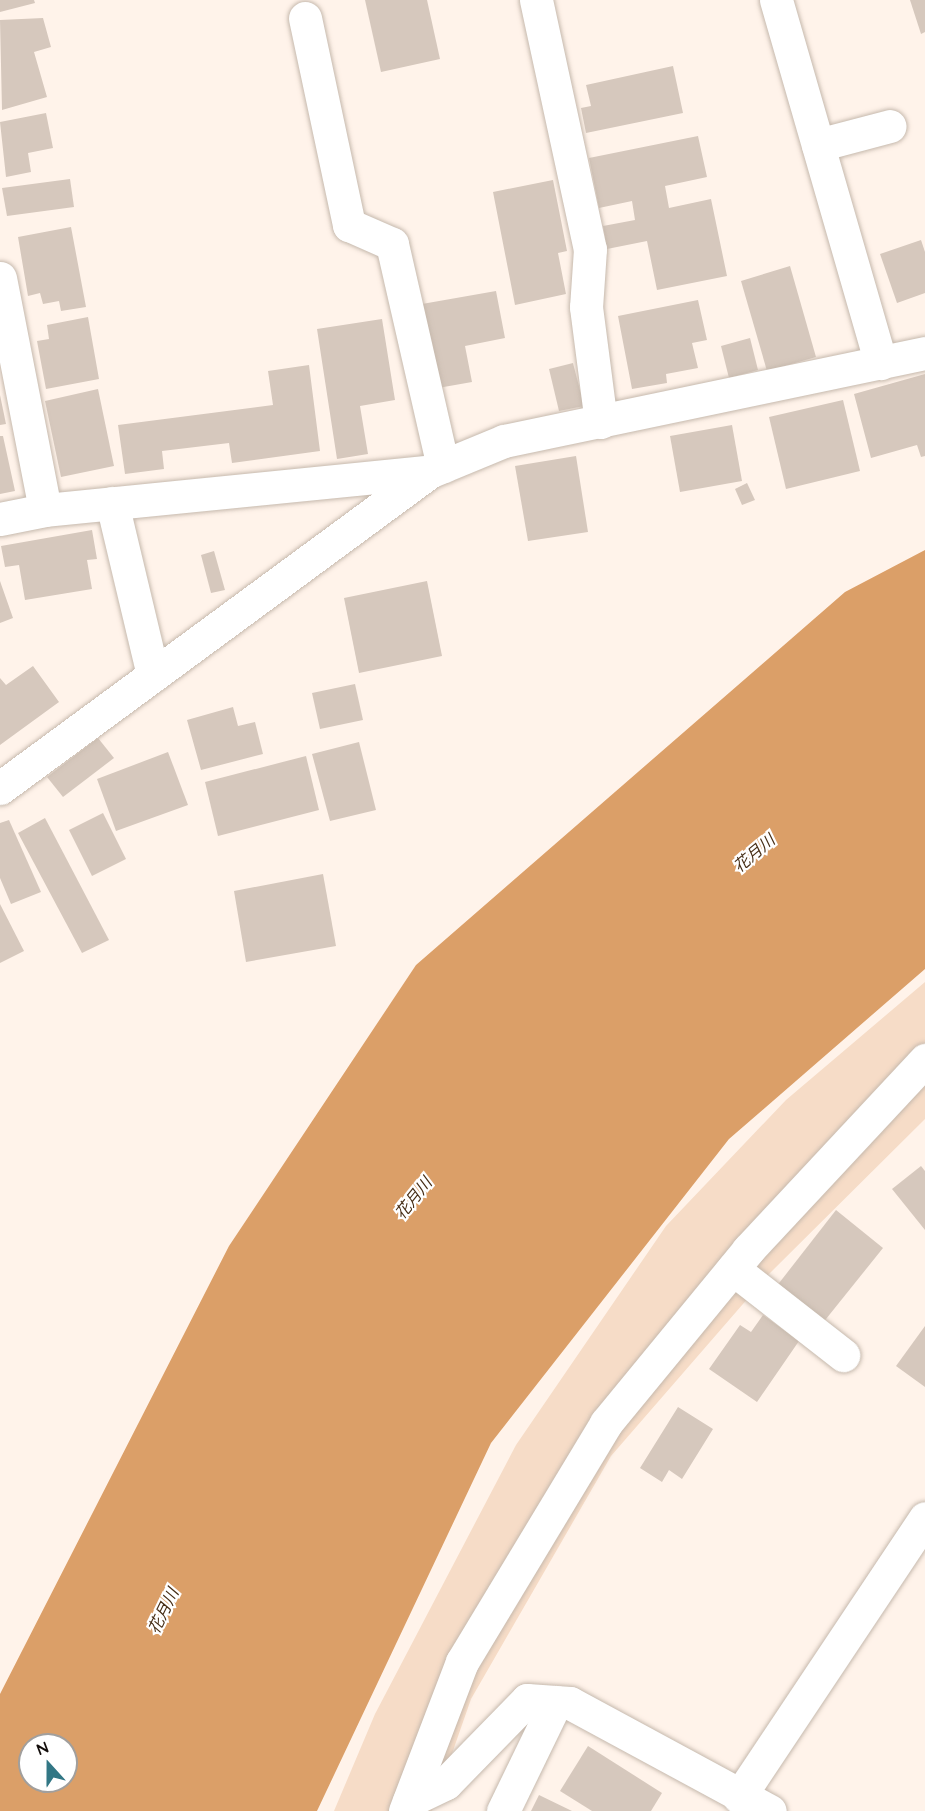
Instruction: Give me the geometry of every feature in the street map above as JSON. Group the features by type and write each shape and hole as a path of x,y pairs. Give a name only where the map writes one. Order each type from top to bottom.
{"street":[{"path":"536,0 590,249 586,307 601,422"},
{"path":"777,0 881,363"},
{"path":"305,18 349,225 392,244 436,469"},
{"path":"818,145 890,126"},
{"path":"0,278 45,510"},
{"path":"0,788 436,469 504,441 925,353"},
{"path":"0,519 45,510 436,469"},
{"path":"112,503 153,675"},
{"path":"407,1806 462,1662 606,1423 733,1269 925,1060"},
{"path":"733,1269 843,1355"},
{"path":"739,1797 925,1518"},
{"path":"407,1806 446,1783 527,1700 570,1703 739,1797 770,1811"},
{"path":"503,1811 556,1702"}],"shaded area":[{"path":"925,982 925,1119 769,1274 611,1456 471,1699 432,1811 334,1811 375,1714 516,1445 666,1226 786,1100"}],"water":[{"name":"花月川","path":"925,550 925,969 729,1139 491,1443 317,1811 0,1811 0,1694 229,1246 416,965 845,592"}],"building":[{"path":"0,0 34,0 35,3 0,12"},
{"path":"365,0 427,0 440,59 381,72"},
{"path":"910,0 925,0 925,32 921,34"},
{"path":"43,18 51,47 34,52 47,97 2,110 0,20"},
{"path":"673,66 683,113 586,133 581,108 591,106 586,85"},
{"path":"46,113 53,148 28,153 31,172 6,177 0,122"},
{"path":"698,136 707,177 665,186 669,208 711,199 727,276 657,290 647,241 607,249 603,226 635,220 632,201 599,208 589,158"},
{"path":"70,179 74,207 7,216 2,188"},
{"path":"553,180 567,251 558,253 566,294 515,305 493,192"},
{"path":"71,227 86,307 61,311 59,301 43,304 40,293 28,296 18,237"},
{"path":"921,240 925,252 925,293 897,303 880,254"},
{"path":"790,266 816,357 767,371 741,281"},
{"path":"496,291 505,338 465,346 472,382 438,388 422,304"},
{"path":"698,300 707,340 692,343 698,368 666,374 667,383 632,389 618,316"},
{"path":"88,317 99,379 46,389 37,341 49,339 47,325"},
{"path":"382,319 395,400 360,406 368,454 337,459 317,329"},
{"path":"750,338 758,370 729,378 721,346"},
{"path":"573,363 584,406 559,411 549,369"},
{"path":"309,365 320,451 232,463 229,443 162,451 164,469 125,474 118,425 273,405 268,371"},
{"path":"925,374 925,456 921,457 917,445 871,458 854,394"},
{"path":"98,389 114,466 61,477 45,401"},
{"path":"0,395 6,424 0,425"},
{"path":"843,400 860,471 786,489 769,417"},
{"path":"732,425 742,481 680,492 670,436"},
{"path":"0,436 3,436 15,491 0,494"},
{"path":"576,456 588,532 528,541 515,466"},
{"path":"747,483 755,500 742,505 735,489"},
{"path":"92,530 97,559 87,560 92,589 25,600 19,565 5,567 1,546"},
{"path":"214,551 225,590 211,593 201,555"},
{"path":"0,581 13,618 0,623"},
{"path":"427,581 442,656 359,673 344,598"},
{"path":"33,666 59,702 0,745 0,678 6,685"},
{"path":"355,684 363,720 320,729 312,693"},
{"path":"233,707 238,726 255,722 263,754 201,770 187,720"},
{"path":"98,738 114,758 63,797 47,777"},
{"path":"359,742 376,810 330,821 312,754"},
{"path":"168,752 188,805 116,831 97,779"},
{"path":"306,756 319,810 218,836 205,782"},
{"path":"103,813 126,859 92,876 69,830"},
{"path":"45,818 109,940 82,953 18,833"},
{"path":"9,820 41,892 11,904 0,878 0,823"},
{"path":"323,874 336,946 246,962 234,891"},
{"path":"0,904 24,951 0,963"},
{"path":"921,1166 925,1171 925,1230 892,1189"},
{"path":"836,1210 883,1248 822,1324 776,1287"},
{"path":"763,1315 799,1341 757,1402 709,1369 740,1325 751,1332"},
{"path":"925,1326 925,1387 896,1366"},
{"path":"678,1407 713,1429 682,1479 669,1470 662,1482 640,1468"},
{"path":"588,1746 662,1793 651,1811 592,1811 560,1791"},
{"path":"539,1795 572,1811 531,1811"}]}
